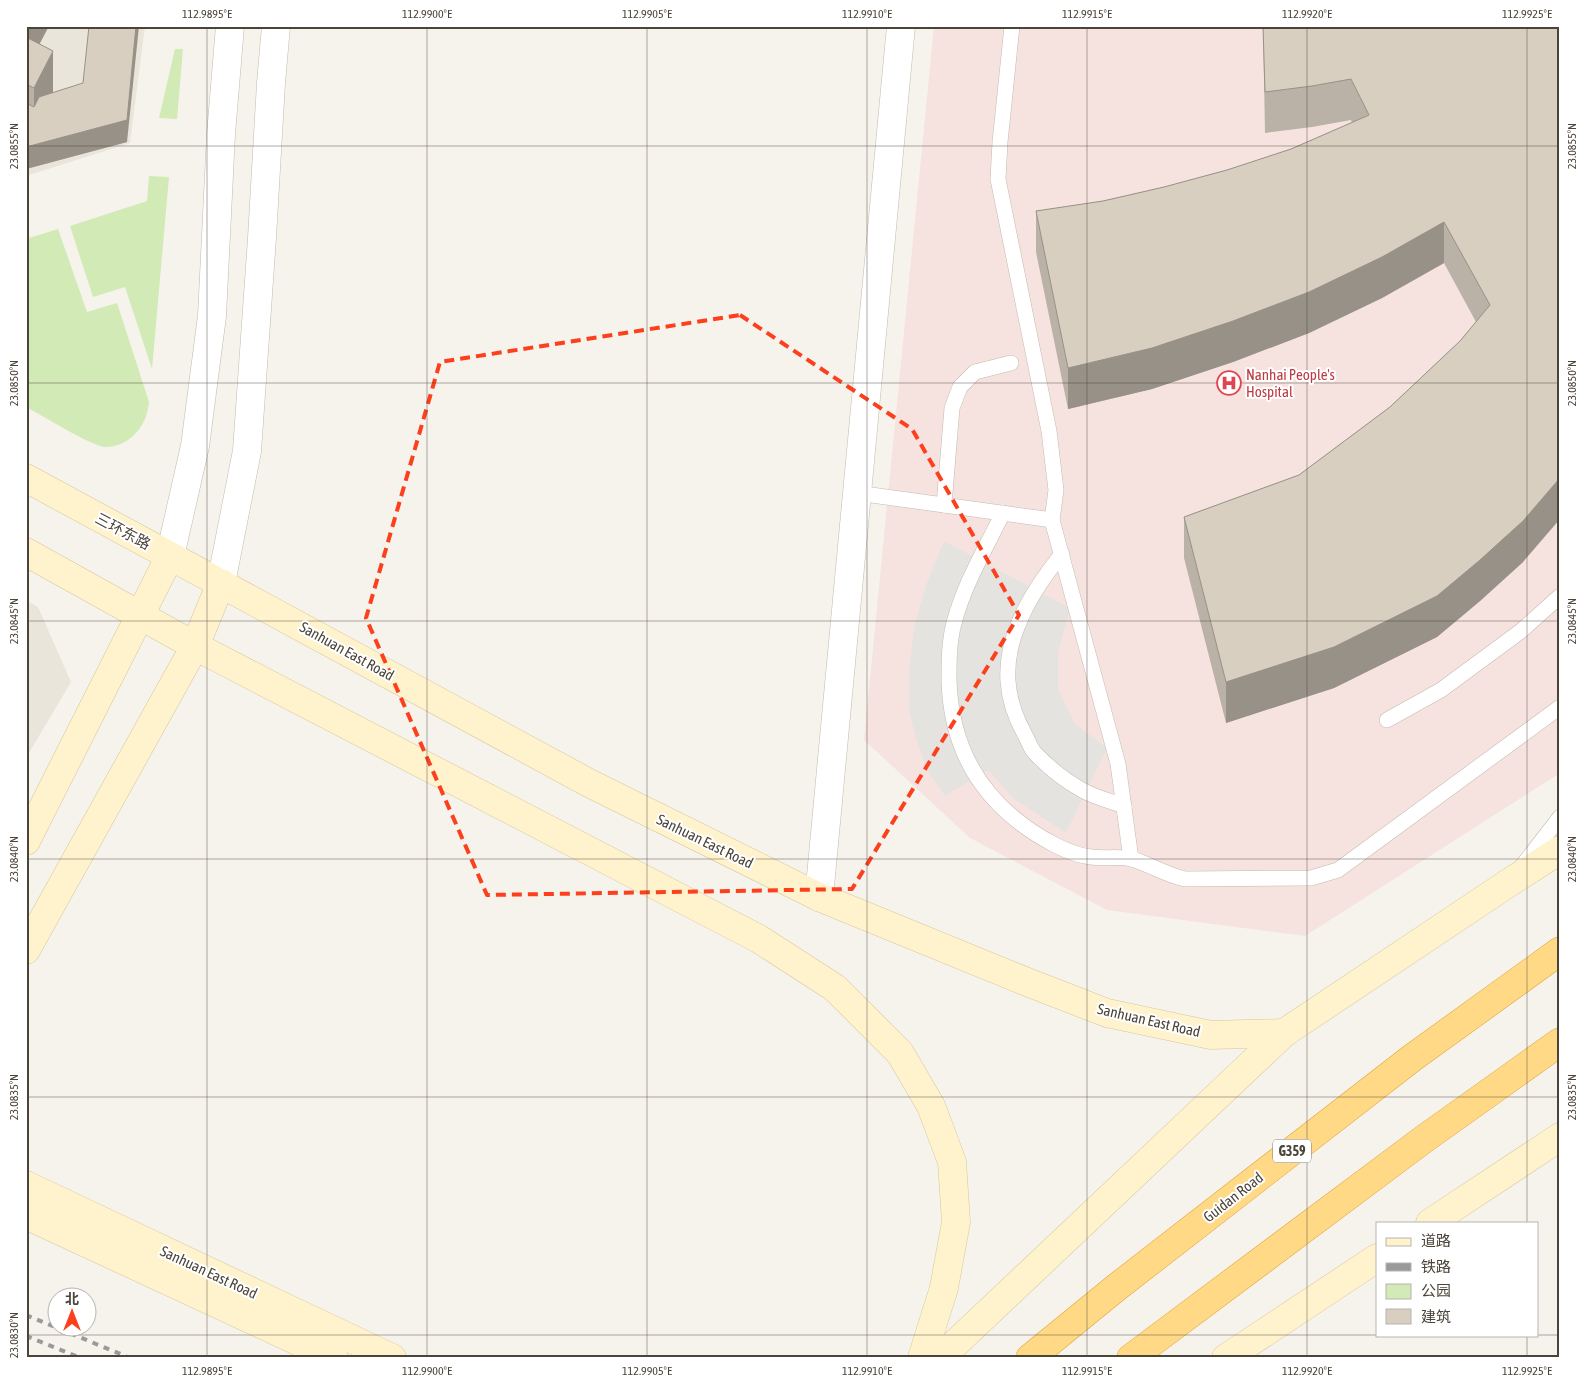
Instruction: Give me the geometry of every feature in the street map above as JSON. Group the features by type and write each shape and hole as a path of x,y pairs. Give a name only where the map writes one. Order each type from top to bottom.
{"highway":[{"name":"Guidan Road","path":"1030,1358 1117,1287 1412,1058 1560,951"},
{"path":"1131,1358 1424,1139 1560,1042"}],"main road":[{"name":"三环东路","path":"26,478 221,583"},
{"path":"26,552 195,646 759,939 835,988 900,1053 931,1106 952,1162 956,1222 944,1288 922,1358"},
{"path":"26,841 170,556"},
{"path":"26,950 195,646 221,583"},
{"name":"Sanhuan East Road","path":"221,583 588,783 819,897 1018,979 1107,1013 1211,1035 1284,1033"},
{"path":"940,1358 1284,1033 1560,850"},
{"path":"1432,1222 1560,1137"},
{"name":"Sanhuan East Road","path":"26,1185 392,1358"},
{"name":"Sanhuan East Road","path":"26,1216 334,1358"},
{"path":"1226,1358 1376,1259"}],"street":[{"path":"170,556 195,446 212,316 221,134 230,26"},
{"path":"221,583 247,450 276,26"},
{"path":"819,897 901,26"}],"lane":[{"path":"1012,26 998,179 1049,431 1056,490 1052,520 1118,764 1131,859"},
{"path":"944,505 952,408 960,387 975,372 1011,363"},
{"path":"857,493 1052,520"},
{"path":"1003,513 961,599 953,625 949,656 953,719 962,749 976,776 997,802 1022,825 1057,846 1089,857 1131,859 1185,879 1311,878 1338,870 1560,708"},
{"path":"1062,554 1041,581 1017,626 1010,651 1007,676 1011,703 1019,724 1033,750 1057,774 1083,791 1124,806"},
{"path":"1387,720 1441,690 1521,631 1560,596"},
{"path":"1510,882 1560,817"}],"highlighted area":[{"path":"740,315 912,429 1019,615 852,889 487,895 366,618 440,362"}],"shaded area":[{"path":"26,26 145,26 130,143 26,176"},
{"name":"Nanhai People's Hospital","path":"934,26 1560,26 1560,773 1305,936 1107,910 970,838 864,740"},
{"path":"944,541 1070,608 1058,653 1058,689 1075,724 1107,748 1066,833 1014,799 988,770 945,796 928,772 916,739 909,710 909,671 914,628 926,585"},
{"path":"26,600 38,607 71,682 26,758"}],"green space":[{"path":"175,49 183,49 177,119 159,118"},
{"path":"149,176 169,177 152,369 125,287 93,297 70,226 147,201"},
{"path":"58,229 87,312 117,303 149,402 146,416 140,429 124,443 109,447 98,445 66,430 26,407 26,239"}],"building":[{"path":"89,26 136,26 127,120 26,147 26,103 34,107 39,97 83,83"},
{"path":"1263,26 1560,26 1560,478 1523,521 1437,596 1334,647 1226,682 1184,517 1299,475 1390,407 1460,341 1490,305 1444,222 1382,257 1309,292 1233,321 1152,348 1068,368 1036,211 1103,201 1227,170 1291,149 1369,115 1351,79 1265,92"},
{"path":"26,37 53,51 34,88 26,84"}],"railway":[{"path":"26,1315 130,1358"},
{"path":"26,1336 81,1358"}],"place":[{"name":"Nanhai People's Hospital","path":"1229,383"}]}
